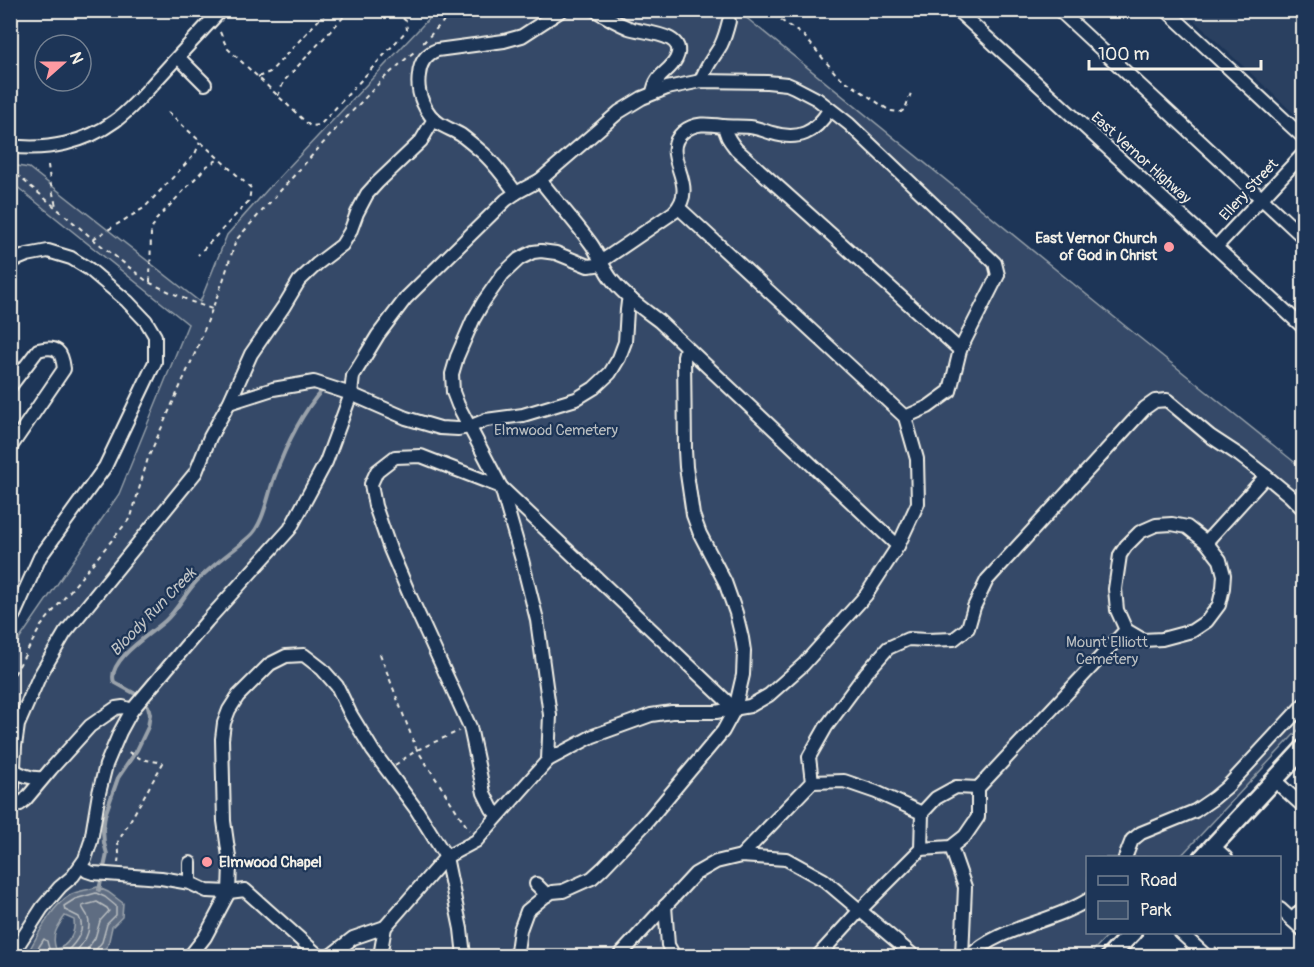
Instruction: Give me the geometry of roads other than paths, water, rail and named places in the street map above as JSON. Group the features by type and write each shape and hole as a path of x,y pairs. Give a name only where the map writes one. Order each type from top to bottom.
{"main road":[{"path":"1214,854 1274,780 1304,748"},
{"path":"1110,957 1132,934"}],"street":[{"path":"10,146 38,148 64,144 85,138 115,121 132,106 221,10"},
{"path":"516,193 482,152 462,136 434,119 423,104 418,84 420,68 431,52 504,41 522,36 561,10"},
{"path":"595,10 623,26 665,36 674,42 677,47 677,57 659,77 654,85 653,93"},
{"name":"East Vernor Highway","path":"957,10 1304,328"},
{"path":"1059,10 1304,238"},
{"path":"1166,10 1304,138"},
{"path":"701,81 707,66 720,46 729,21"},
{"path":"178,57 205,84"},
{"path":"11,957 50,897 73,876 85,859 109,755 138,702 290,529 326,462 351,394 353,376 378,335 406,298 506,200 540,180 630,104 667,88 701,81 746,80 787,84 809,94 849,124 995,263 998,275 960,350 950,391 928,408 905,417"},
{"path":"548,760 550,716 537,620 522,560 501,487 453,392 452,374 473,320 503,274 519,259 533,252 556,252 588,266 596,265 679,208 684,198 684,189 675,156 676,143 685,131 694,125 749,127 775,134 798,136 818,126 830,110"},
{"path":"10,798 13,787 18,724 39,677 65,633 196,472 210,437 229,403 251,354 298,281 342,245 367,194 421,141 434,119"},
{"path":"725,127 728,139 736,149 960,350"},
{"name":"Ellery Street","path":"1216,247 1304,153"},
{"path":"540,180 586,236 614,282 898,546"},
{"path":"380,957 386,927 446,858 476,841 548,760 593,736 651,715 672,712 716,712 750,706 763,699 803,665 866,595 898,546 918,503 917,459 905,417 679,208"},
{"path":"10,262 27,255 48,251 71,258 89,269 127,301 146,321 155,336 155,362 105,467 40,557 14,615 10,617"},
{"path":"229,403 273,388 314,382 351,394 422,424 446,429 458,429 486,420 523,415 576,399 594,388 610,373 623,350 627,306 631,298"},
{"path":"10,387 38,350 54,348 59,352 64,369 10,448"},
{"path":"514,957 527,911 552,892 563,891 592,878 603,868 646,823 723,731 735,709 743,675 744,651 736,613 725,582 700,534 693,515 683,427 686,348"},
{"path":"812,782 809,757 826,727 866,673 888,648 908,639 954,639 968,628 974,607 987,580 1145,408 1155,401 1167,400 1210,436 1266,476 1304,510"},
{"path":"498,814 492,809 484,793 470,727 410,596 375,506 372,484 377,471 395,457 421,456 501,487 735,709"},
{"path":"1206,542 1266,476"},
{"path":"1172,524 1187,527 1206,542 1220,560 1224,575 1219,605 1207,621 1192,631 1162,639 1143,640 1126,630 1117,610 1115,589 1120,555 1126,546 1140,532 1156,525 1172,524"},
{"path":"818,957 860,910 921,849 951,847 965,836 978,817 978,788 1126,630"},
{"path":"190,957 205,937 229,892 230,864 224,821 222,739 224,723 238,696 270,664 286,656 304,655 322,669 337,686 351,715 373,750 416,809 446,858 461,929 464,957"},
{"path":"10,807 25,800 90,726 116,708 138,702"},
{"path":"1126,856 1132,840 1141,833 1195,810 1227,787 1304,704"},
{"path":"14,770 35,779 43,778"},
{"path":"1274,780 1304,807"},
{"path":"741,856 812,782 844,781 876,792 922,813"},
{"path":"921,849 922,813 936,798 956,787 978,788"},
{"path":"951,847 965,887 962,957"},
{"path":"619,957 695,874 716,862 741,856 786,859 824,880 914,957"},
{"path":"190,863 190,883"},
{"path":"81,866 93,873 161,878 190,883 207,891 245,890 319,957"},
{"path":"536,884 547,895"},
{"path":"970,957 992,940 1059,915 1086,901"},
{"path":"665,906 668,945 674,957"},
{"path":"1292,920 1304,907"},
{"path":"1281,910 1304,931"},
{"path":"330,957 353,938 386,927"},
{"path":"1181,934 1206,957"}],"water":[{"path":"97,887 123,903 122,917 112,927 108,945 98,956 26,956 45,923 63,900 73,894","holes":["65,916 74,920 74,929 70,938 56,949 55,936 60,924"]}],"waterway":[{"name":"Bloody Run Creek","path":"99,890 107,854 103,830 105,815 118,778 137,750 148,727 150,714 148,706 139,696 114,682 113,674 117,665 132,648 169,617 202,576 254,532 288,443 300,420 322,390"}],"place":[{"name":"East Vernor Church of God in Christ","path":"1169,247"},
{"name":"Elmwood Chapel","path":"207,862"}],"park label":[{"name":"Elmwood Cemetery","path":"556,430"},
{"name":"Mount Elliott Cemetery","path":"1107,650"}]}
